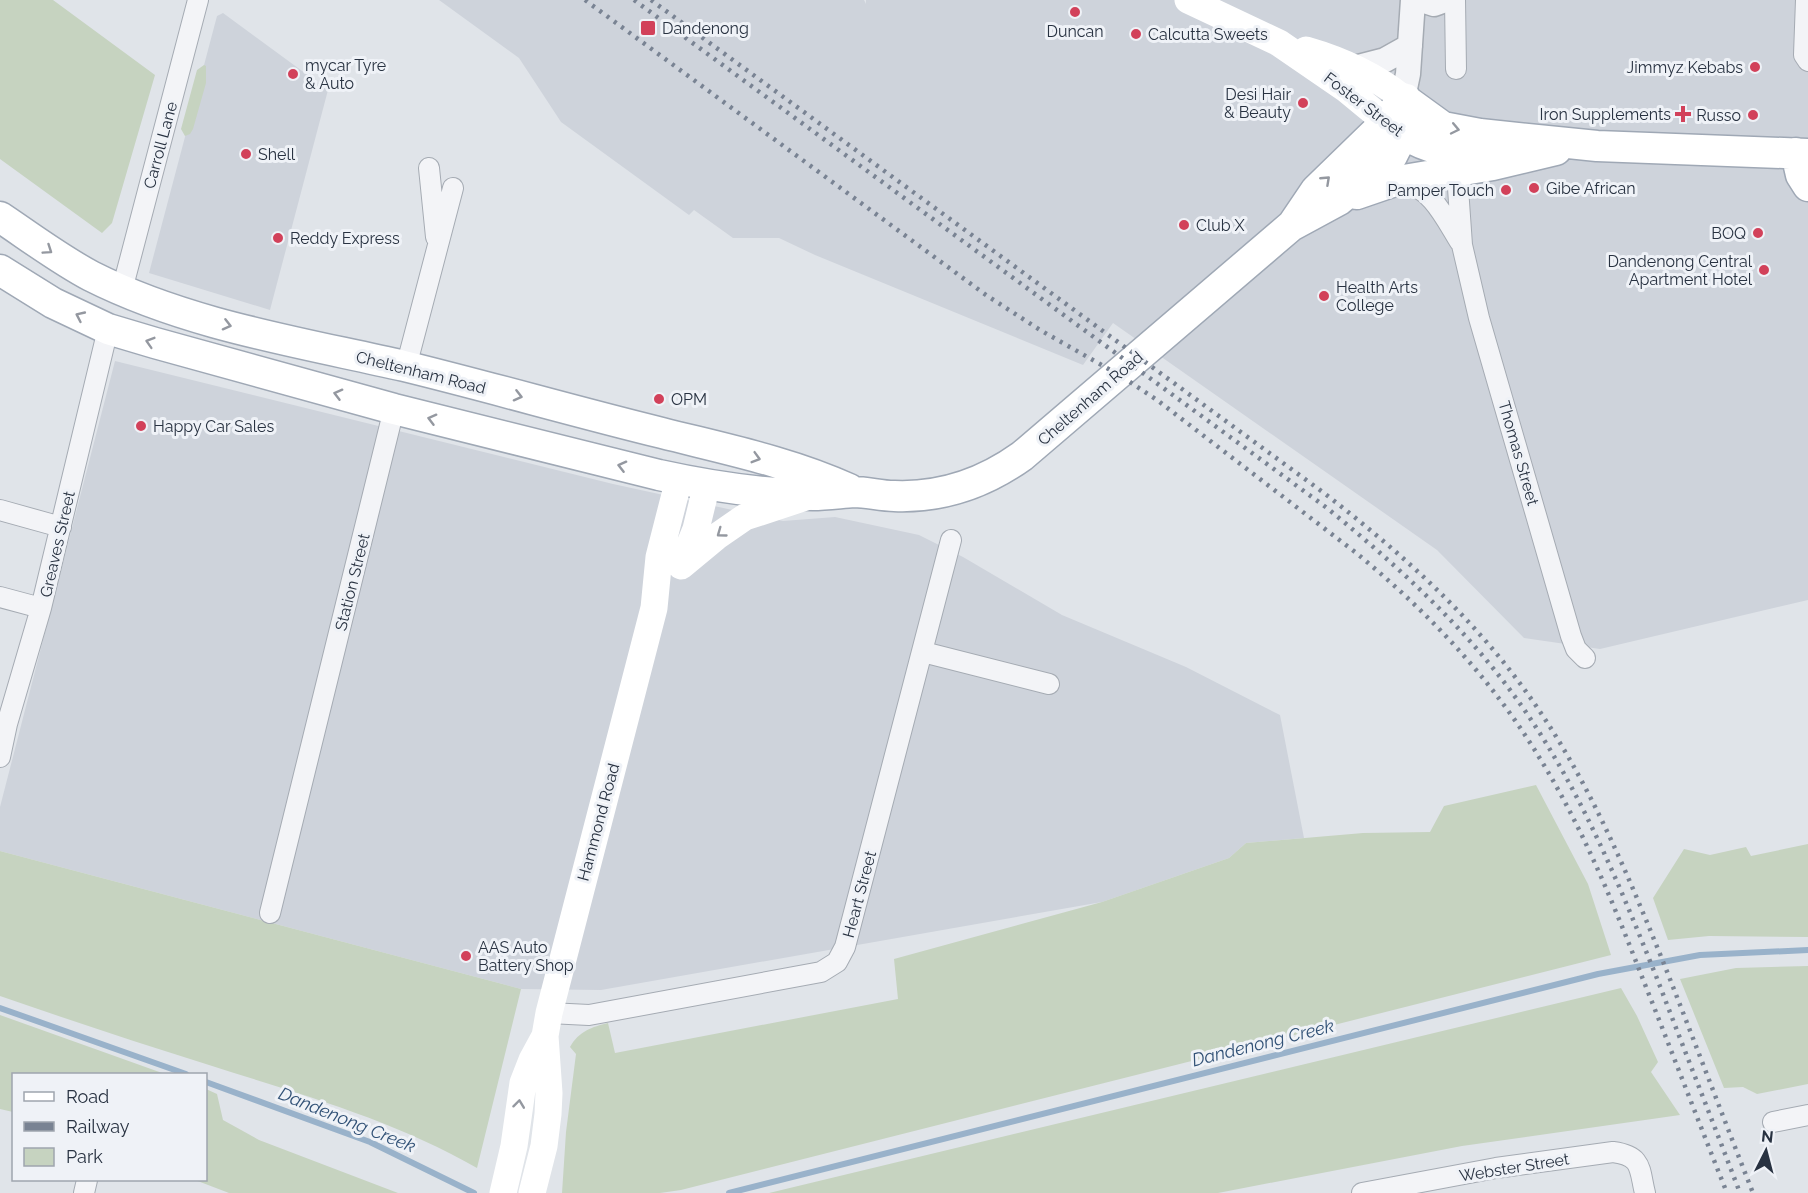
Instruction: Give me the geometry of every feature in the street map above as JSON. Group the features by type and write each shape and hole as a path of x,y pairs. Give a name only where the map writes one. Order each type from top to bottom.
{"main road":[{"name":"Foster Street","path":"1188,0 1279,43 1346,89 1394,128 1437,150 1457,154 1597,146"},
{"name":"Foster Street","path":"1279,43 1326,56 1379,80 1447,128 1480,134 1597,146 1802,153"},
{"path":"1394,128 1404,98"},
{"name":"Cheltenham Road","path":"0,270 53,303 108,329 394,409 693,482 813,495 857,492 894,496 931,495 960,489 998,472 1022,456 1291,226 1339,200 1388,160 1398,147 1394,128 1316,190 1291,226"},
{"path":"1339,200 1399,181 1556,150"},
{"path":"1802,153 1801,175 1808,186"},
{"name":"Cheltenham Road","path":"0,217 53,254 91,276 122,290 213,321 406,367 700,442 804,471 857,492"},
{"path":"108,329 122,290"},
{"name":"Station Street","path":"394,409 406,367"},
{"path":"693,482 700,442"},
{"name":"Hammond Road","path":"654,609 681,566 696,529 693,482"},
{"name":"Hammond Road","path":"503,1193 523,1083 547,1024 654,609 659,557 693,482"},
{"path":"681,566 745,517 813,495"},
{"name":"Hammond Road","path":"532,1193 546,1129 549,1093 547,1024"}],"street":[{"name":"Carroll Lane","path":"122,290 198,0"},
{"path":"1404,98 1413,0"},
{"path":"1422,0 1434,3 1445,0"},
{"path":"1455,0 1456,69"},
{"path":"1806,0 1804,55 1808,61"},
{"path":"1354,68 1385,60 1410,46"},
{"name":"Station Street","path":"429,168 436,252"},
{"name":"Thomas Street","path":"1469,169 1462,177 1458,188 1462,245 1479,318 1571,636 1576,649 1585,658"},
{"name":"Thomas Street","path":"1399,181 1414,185 1428,194 1462,245"},
{"name":"Station Street","path":"406,367 453,188"},
{"name":"Greaves Street","path":"0,757 4,723 41,608 108,329"},
{"name":"Station Street","path":"270,913 394,409"},
{"path":"0,510 61,527"},
{"name":"Heart Street","path":"547,1024 821,972 837,962 844,947 951,540"},
{"path":"0,597 41,608"},
{"path":"923,652 1049,684"},
{"path":"1773,1122 1808,1115"},
{"name":"Webster Street","path":"1362,1193 1408,1189 1496,1168 1613,1152 1630,1156 1640,1167 1645,1193"}],"shaded area":[{"path":"439,0 864,0 866,4 866,0 1808,0 1808,600 1600,649 1524,638 1437,550 1113,323 1083,365 815,255 779,238 733,238 694,210 689,215 561,122 519,58"},
{"name":"Shell","path":"223,13 328,90 270,310 149,273 217,16"},
{"path":"115,361 613,484 783,521 835,517 919,535 963,557 1062,615 1186,667 1280,715 1304,838 1246,843 1229,858 1102,902 601,990 521,989 0,851 0,807"}],"green space":[{"path":"0,0 53,0 155,75 112,223 102,233 0,159"},
{"path":"206,66 206,83 193,129 185,136 181,129 197,70"},
{"path":"1536,785 1588,884 1611,955 681,1190 660,1193 562,1193 566,1132 576,1054 570,1047 577,1037 591,1028 608,1023 615,1053 898,999 894,959 1102,902 1229,858 1246,843 1363,833 1430,832 1444,806"},
{"path":"1808,844 1808,937 1709,936 1668,940 1653,898 1684,849 1710,855 1746,847 1751,856"},
{"path":"0,851 521,989 477,1168 413,1136 346,1109 0,996"},
{"path":"1808,966 1808,1084 1757,1094 1743,1087 1724,1088 1680,979 1736,968"},
{"path":"1621,988 1658,1062 1651,1072 1680,1115 1462,1146 1218,1193 769,1193"},
{"path":"0,1015 162,1073 12,1073 12,1112 0,1109"},
{"path":"207,1089 217,1094 223,1120 259,1140 398,1193 229,1193 198,1181 207,1181"}],"waterway":[{"name":"Dandenong Creek","path":"729,1193 1598,974 1700,955 1808,950"},
{"name":"Dandenong Creek","path":"0,1008 183,1073"},
{"name":"Dandenong Creek","path":"207,1082 370,1142 474,1193"}],"railway":[{"path":"585,0 986,295 1157,400 1355,552 1407,597 1456,647 1520,728 1570,811 1621,924 1727,1193"},
{"path":"634,0 1327,508 1402,572 1449,618 1513,694 1557,761 1576,797 1611,869 1643,944 1740,1193"},
{"path":"651,0 1324,493 1380,538 1458,611 1505,664 1527,693 1549,725 1587,790 1650,929 1753,1193"}],"place":[{"name":"Duncan","path":"1075,12"},
{"name":"Dandenong","path":"648,28"},
{"name":"Calcutta Sweets","path":"1136,34"},
{"name":"Jimmyz Kebabs","path":"1755,67"},
{"name":"mycar Tyre & Auto","path":"293,74"},
{"name":"Desi Hair & Beauty","path":"1303,103"},
{"name":"Iron Supplements","path":"1683,114"},
{"name":"Russo","path":"1753,115"},
{"name":"Shell","path":"246,154"},
{"name":"Gibe African","path":"1534,188"},
{"name":"Pamper Touch","path":"1506,190"},
{"name":"Club X","path":"1184,225"},
{"name":"BOQ","path":"1758,233"},
{"name":"Reddy Express","path":"278,238"},
{"name":"Dandenong Central Apartment Hotel","path":"1764,270"},
{"name":"Health Arts College","path":"1324,296"},
{"name":"OPM","path":"659,399"},
{"name":"Happy Car Sales","path":"141,426"},
{"name":"AAS Auto Battery Shop","path":"466,956"}]}
